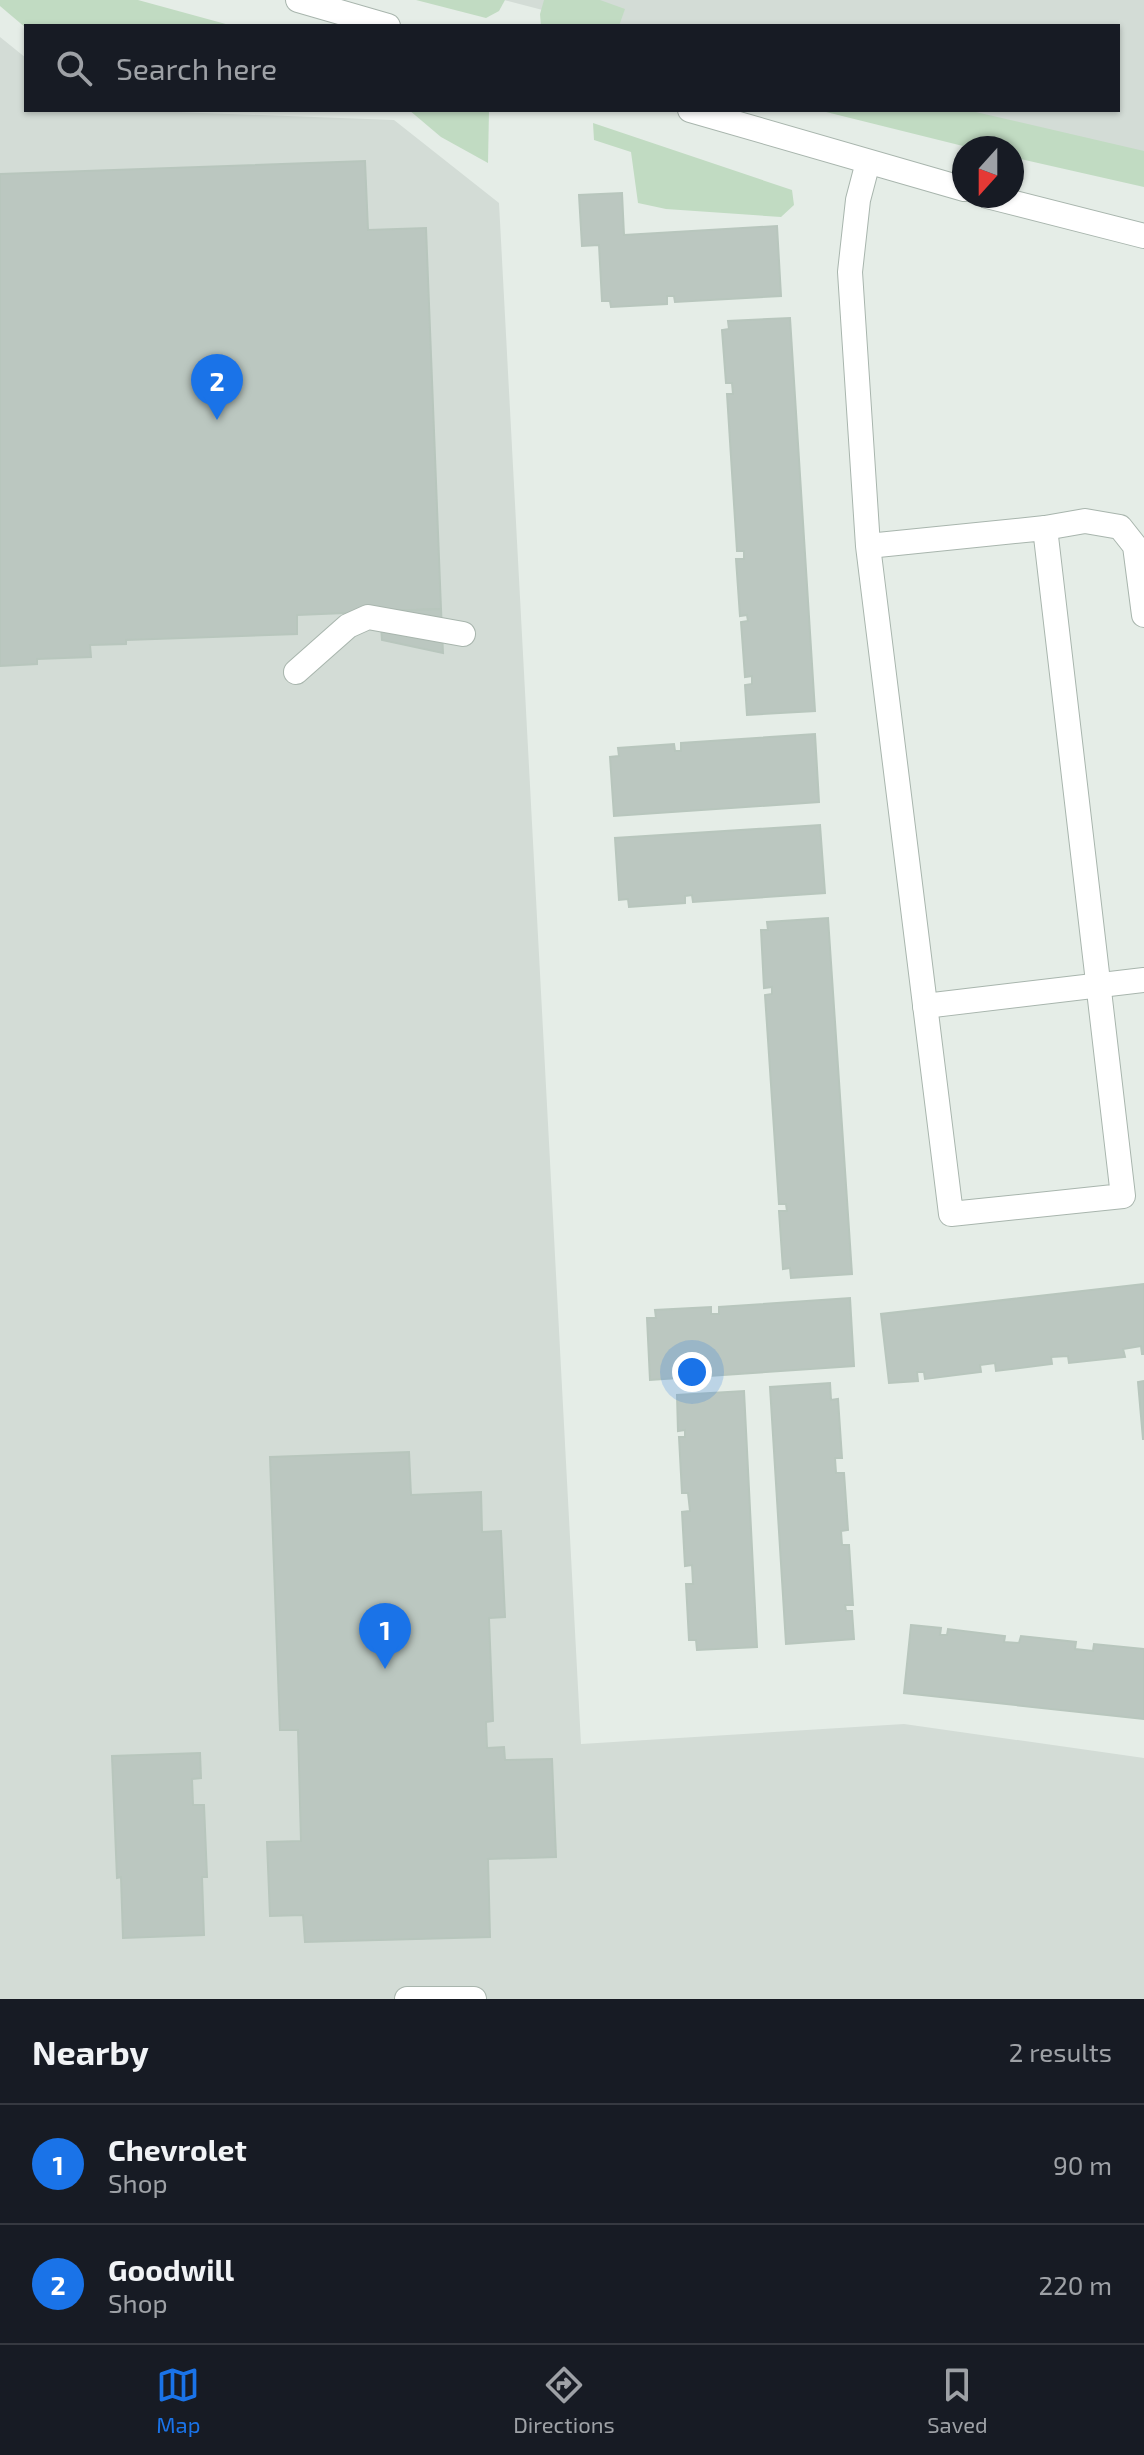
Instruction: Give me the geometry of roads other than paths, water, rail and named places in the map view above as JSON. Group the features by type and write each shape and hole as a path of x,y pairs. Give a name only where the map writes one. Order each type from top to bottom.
{"street":[{"path":"298,0 381,24"},
{"path":"697,112 952,186"},
{"path":"868,162 858,200 850,272 868,546 951,1214 1123,1196 1045,528"},
{"path":"1024,205 1144,236"},
{"path":"868,546 1085,521 1120,527 1135,546 1144,615"},
{"path":"296,672 348,626 368,617 463,634"},
{"path":"925,1006 1144,980"},
{"path":"407,1999 474,1999"}],"place":[{"name":"Goodwill","path":"217,420"},
{"name":"Chevrolet","path":"385,1669"}]}
